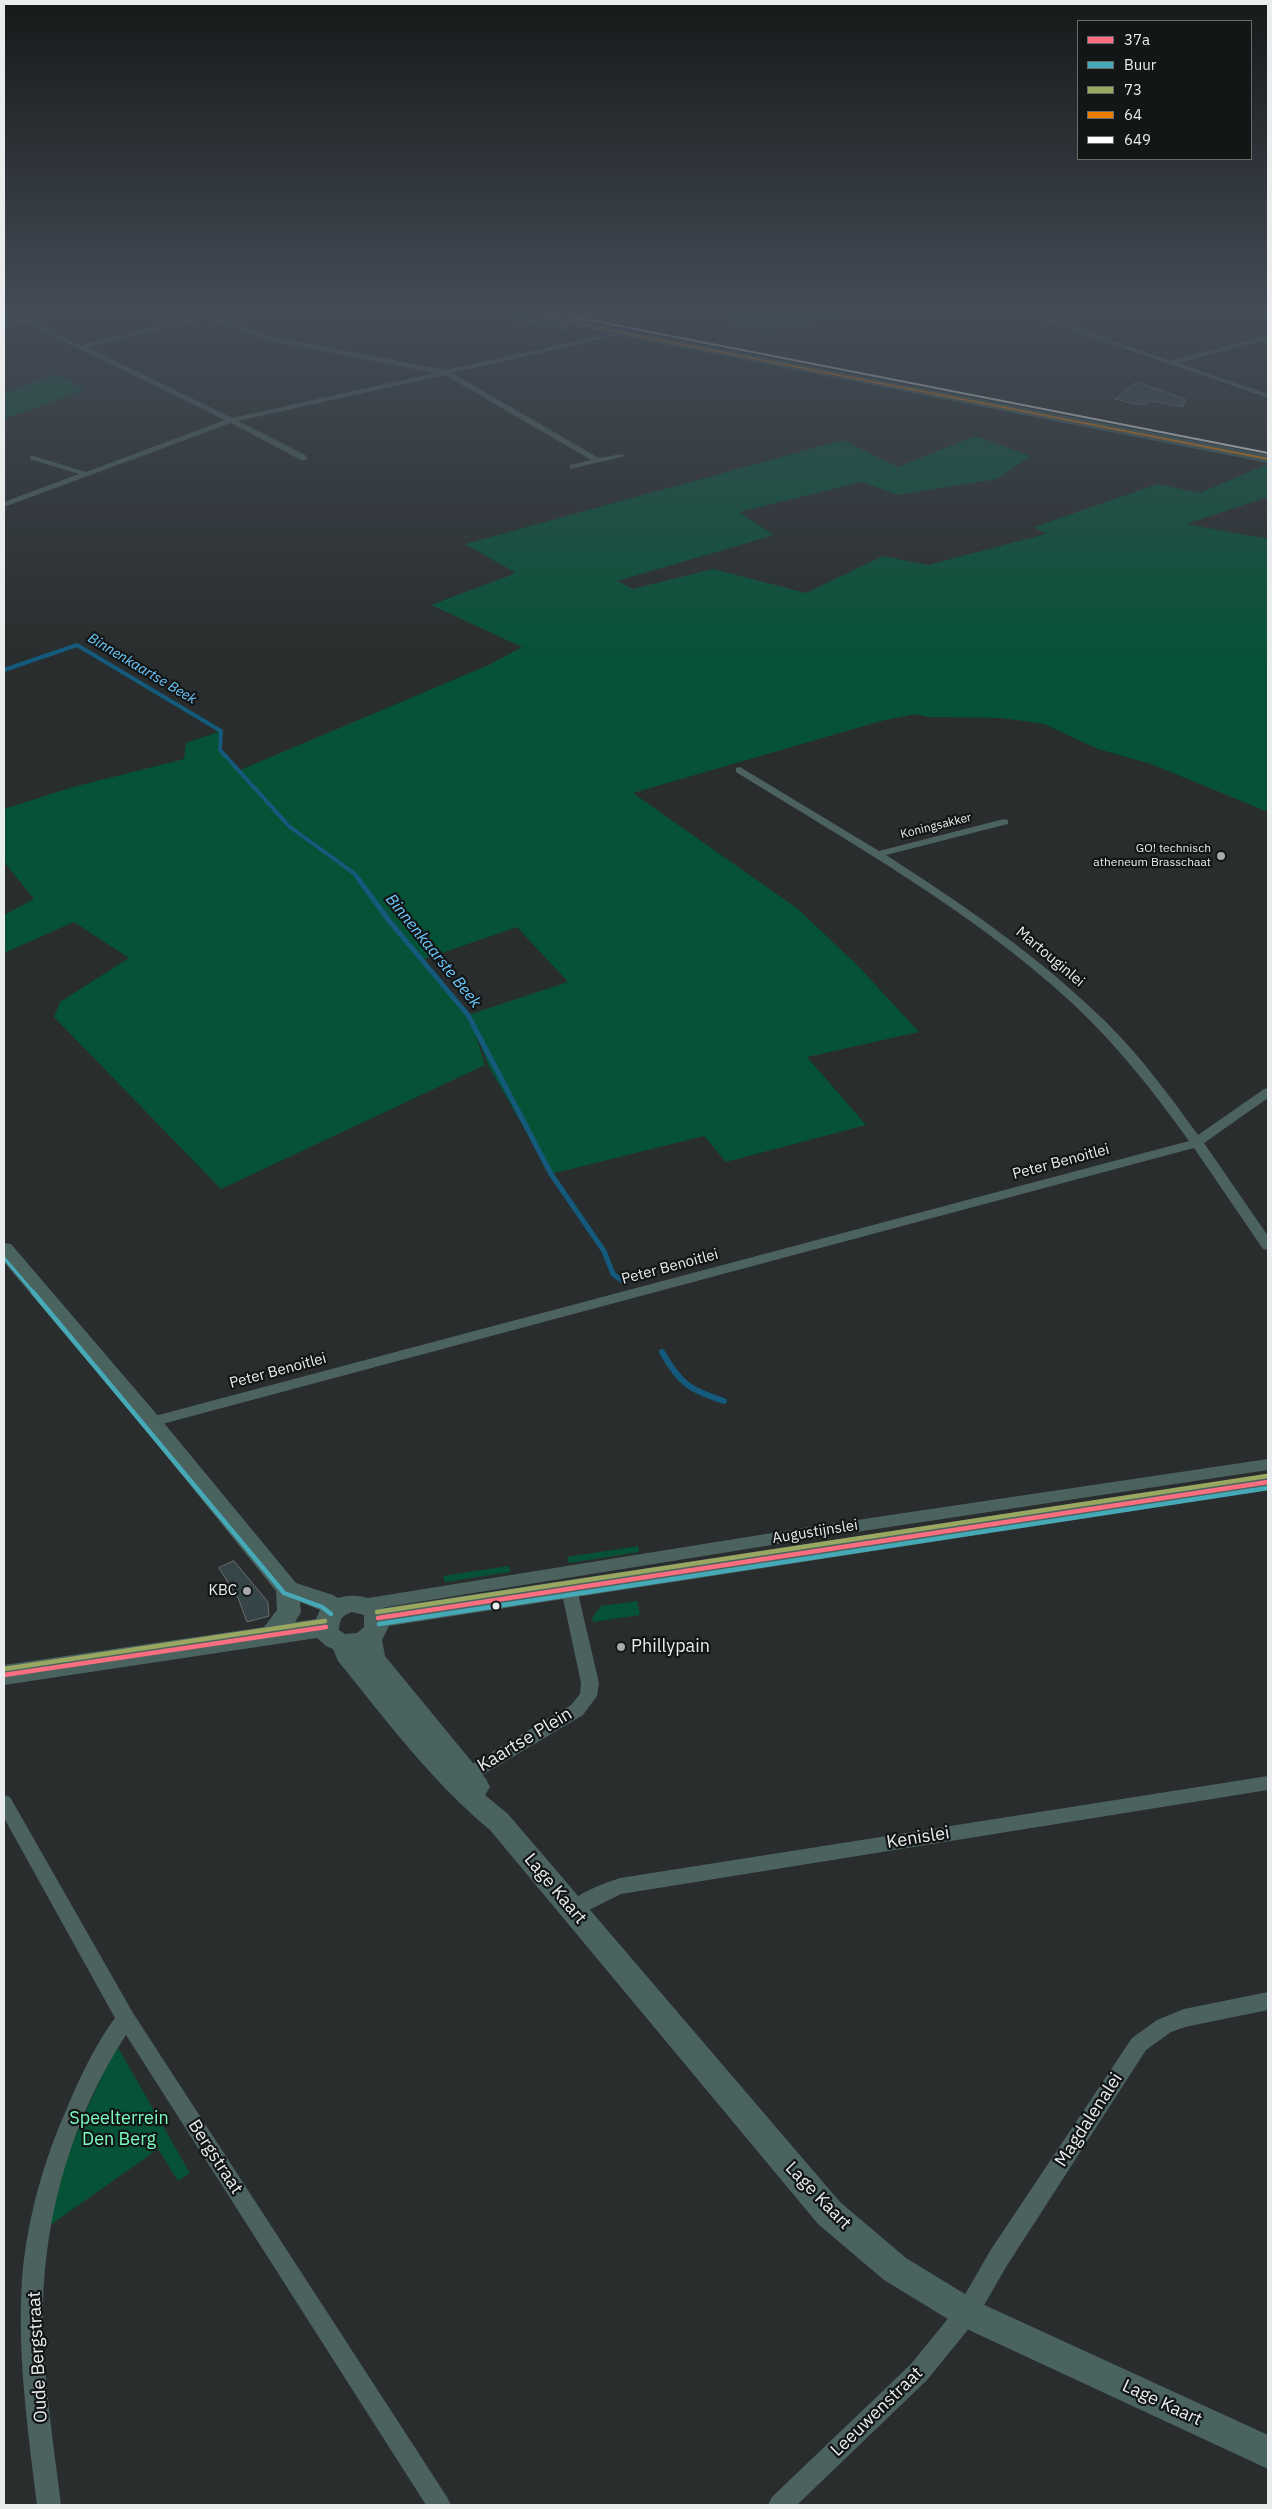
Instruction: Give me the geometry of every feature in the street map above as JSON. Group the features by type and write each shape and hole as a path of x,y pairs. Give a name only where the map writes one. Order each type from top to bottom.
{"main road":[{"path":"1110,428 1268,459"}],"street":[{"path":"4,505 209,428"},
{"path":"247,428 304,458"},
{"path":"542,428 598,461"},
{"path":"572,467 622,456"},
{"path":"33,457 86,474"},
{"name":"Martouginlei","path":"740,770 983,924 1032,961 1077,1000 1152,1082 1268,1246"},
{"name":"Koningsakker","path":"875,855 1004,822"},
{"path":"1196,1143 1268,1092"},
{"name":"Peter Benoitlei","path":"151,1422 1196,1143"},
{"path":"4,1249 151,1422 288,1589 289,1612 271,1636"},
{"name":"Augustijnslei","path":"370,1620 803,1534 1268,1464"},
{"name":"Augustijnslei","path":"370,1620 1268,1482"},
{"name":"Lage Kaart","path":"288,1589 325,1601 330,1618 331,1638 344,1644 347,1654 422,1746 481,1808 499,1822 829,2212 895,2269 967,2313 1268,2452"},
{"name":"Kaartse Plein","path":"468,1775 577,1710 588,1696 590,1683 569,1589"},
{"path":"4,1675 271,1636 330,1618 352,1603 370,1620 356,1644 344,1644"},
{"name":"Lage Kaart","path":"370,1620 373,1659 491,1802 499,1822"},
{"name":"Kenislei","path":"573,1910 600,1894 620,1886 1268,1783"},
{"name":"Bergstraat","path":"4,1802 126,2019 439,2505"},
{"name":"Magdalenalei","path":"967,2313 998,2259 1139,2044 1164,2026 1184,2018 1268,2001"},
{"name":"Oude Bergstraat","path":"49,2505 33,2334 35,2258 42,2214 52,2177 77,2108 107,2043 126,2019"},
{"name":"Leeuwenstraat","path":"780,2505 919,2372 967,2313"}],"green space":[{"path":"975,436 1031,456 997,479 898,495 861,482 739,512 774,535 617,581 633,589 713,569 806,593 883,556 928,565 1046,534 1034,527 1158,484 1200,493 1265,465 1268,466 1268,497 1186,524 1268,539 1268,812 1151,764 1098,749 1044,724 1002,718 928,717 915,714 881,721 633,793 798,909 858,966 919,1032 807,1057 866,1125 726,1162 704,1136 551,1174 489,1067 473,1026 485,1065 221,1189 54,1017 60,1002 129,958 74,922 4,953 4,915 34,899 4,862 4,809 73,787 184,759 186,743 221,731 220,750 240,770 491,664 522,647 431,605 516,573 465,544 843,440 898,467","holes":["517,927 568,982 468,1015 422,960"]},
{"path":"638,1546 639,1552 569,1563 567,1557"},
{"path":"509,1566 510,1572 445,1582 443,1576"},
{"path":"637,1601 640,1615 593,1622 592,1618 601,1606"},
{"name":"Speelterrein Den Berg","path":"117,2046 190,2173 178,2181 158,2149 49,2226 68,2156 86,2111"}],"building":[{"name":"KBC","path":"234,1561 268,1602 269,1616 247,1622 238,1598 219,1568"}],"waterway":[{"name":"Binnenkaartse Beek","path":"4,670 77,645 221,731 220,750 290,827 355,874 360,881"},
{"name":"Binnenkaarste Beek","path":"359,880 390,922 468,1015 551,1174 604,1251 613,1274 625,1283"},
{"name":"Binnenkaarste Beek","path":"662,1352 674,1372 687,1384 702,1393 724,1401"}],"transit line":[{"name":"64","path":"1110,428 1268,459"},
{"name":"649","path":"1141,428 1268,453"},
{"name":"Buur","path":"4,1258 284,1593 322,1607 331,1614"},
{"name":"73","path":"377,1612 1267,1476"},
{"name":"37a","path":"378,1618 1268,1482"},
{"name":"Buur","path":"379,1624 1268,1488"},
{"name":"73","path":"4,1669 325,1621"},
{"name":"37a","path":"4,1675 326,1627"}],"place":[{"name":"GO! technisch atheneum Brasschaat","path":"1221,856"},
{"name":"KBC","path":"247,1591"},
{"name":"Phillypain","path":"621,1647"}]}
